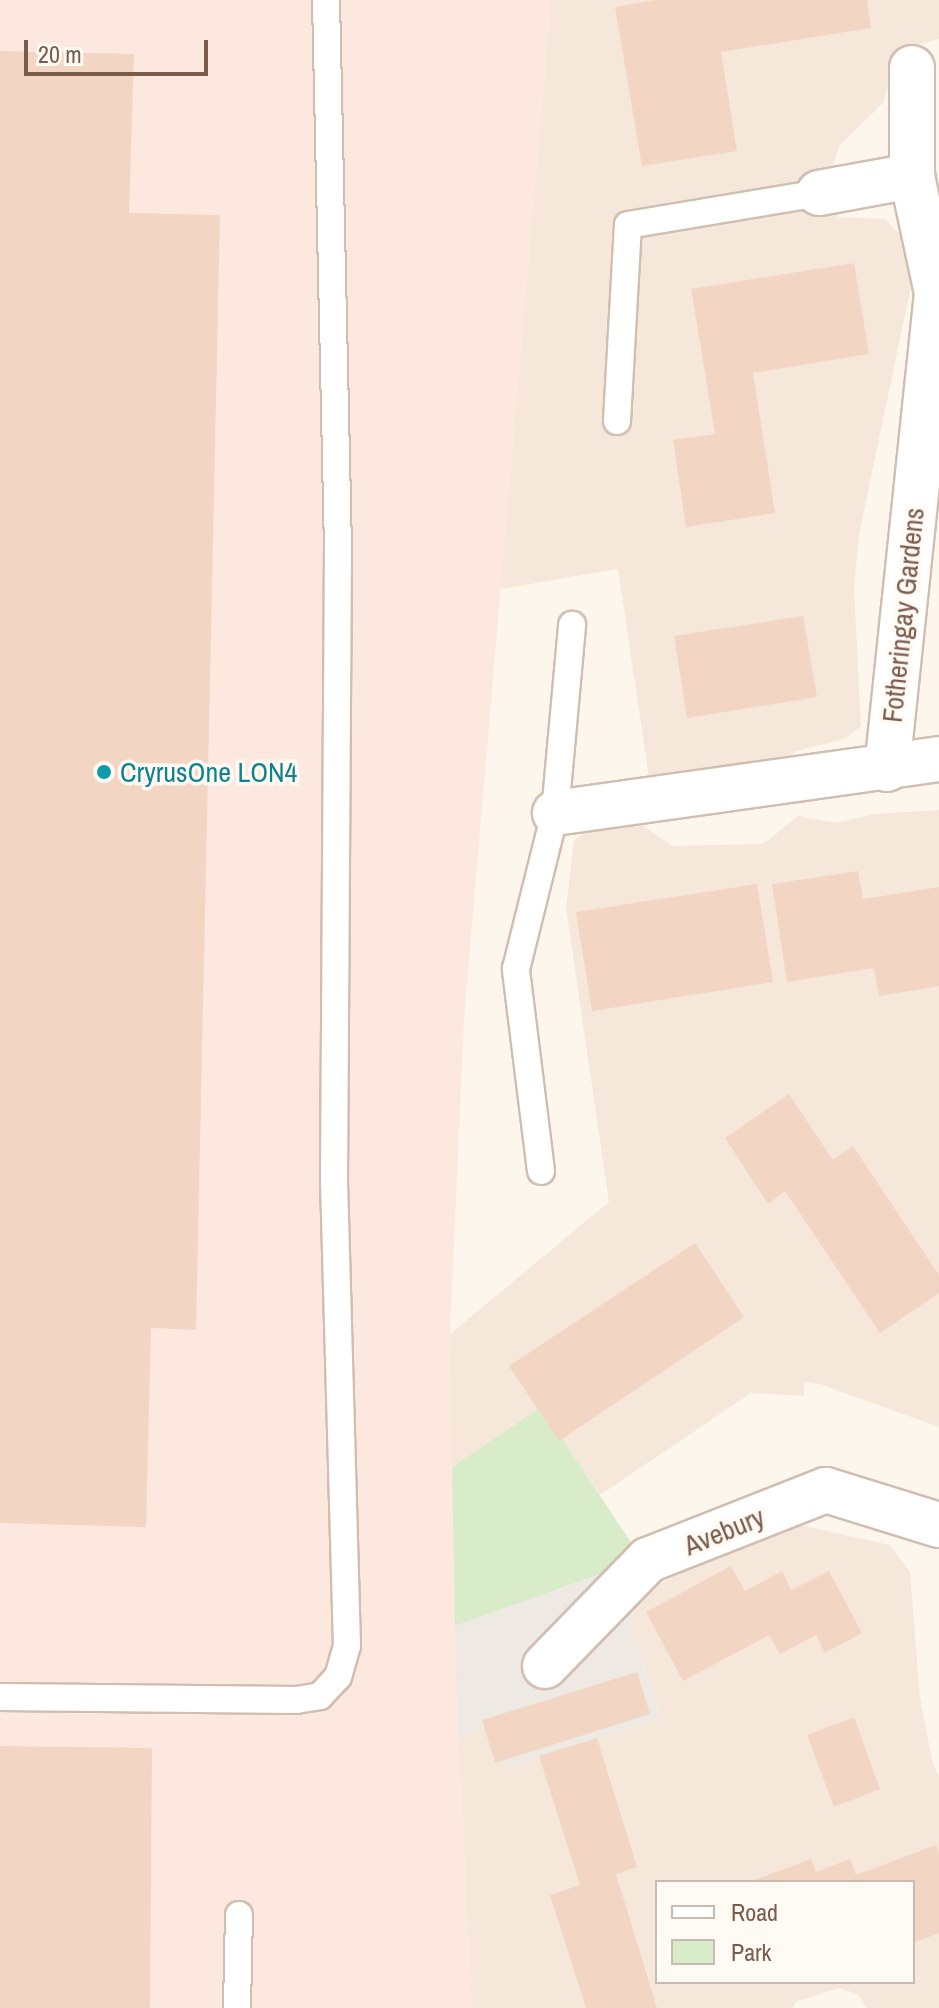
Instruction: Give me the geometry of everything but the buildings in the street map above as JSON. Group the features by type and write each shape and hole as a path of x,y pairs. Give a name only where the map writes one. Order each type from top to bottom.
{"street":[{"name":"Fotheringay Gardens","path":"887,769 938,293 912,176 912,68"},
{"path":"819,193 912,176"},
{"name":"Fotheringay Gardens","path":"555,813 887,769 939,759"},
{"name":"Avebury","path":"545,1666 648,1560 826,1490 939,1525"}],"lane":[{"path":"0,1697 296,1700 320,1696 338,1677 347,1646 334,1183 338,549 326,0"},
{"path":"617,421 628,225 819,193"},
{"path":"541,1171 516,969 555,813 572,625"},
{"path":"237,2008 239,1915"}],"shaded area":[{"path":"0,0 551,0 464,1019 450,1334 458,1737 472,2008 0,2008"},
{"path":"551,0 939,0 939,39 898,49 883,103 840,145 830,171 837,217 885,219 902,237 912,281 859,535 854,587 861,726 844,739 797,751 747,788 649,777 618,569 500,589"},
{"path":"939,810 939,1427 820,1384 804,1382 804,1396 751,1393 600,1495 541,1408 452,1467 450,1334 609,1202 566,908 574,841 604,815 631,817 672,846 763,844 798,816 836,823 874,814"},
{"path":"778,1520 890,1545 910,1572 920,1698 932,1760 939,1777 939,2008 867,2008 858,1994 838,1988 796,2002 792,2008 472,2008 458,1737 491,1726 506,1769 661,1717 631,1626 634,1606 647,1591"},
{"path":"642,1559 657,1585 634,1606 631,1626 661,1718 506,1769 491,1727 458,1737 455,1626"}],"green space":[{"path":"541,1407 642,1559 455,1626 452,1467"}],"place":[{"name":"CryrusOne LON4","path":"104,772"}]}
